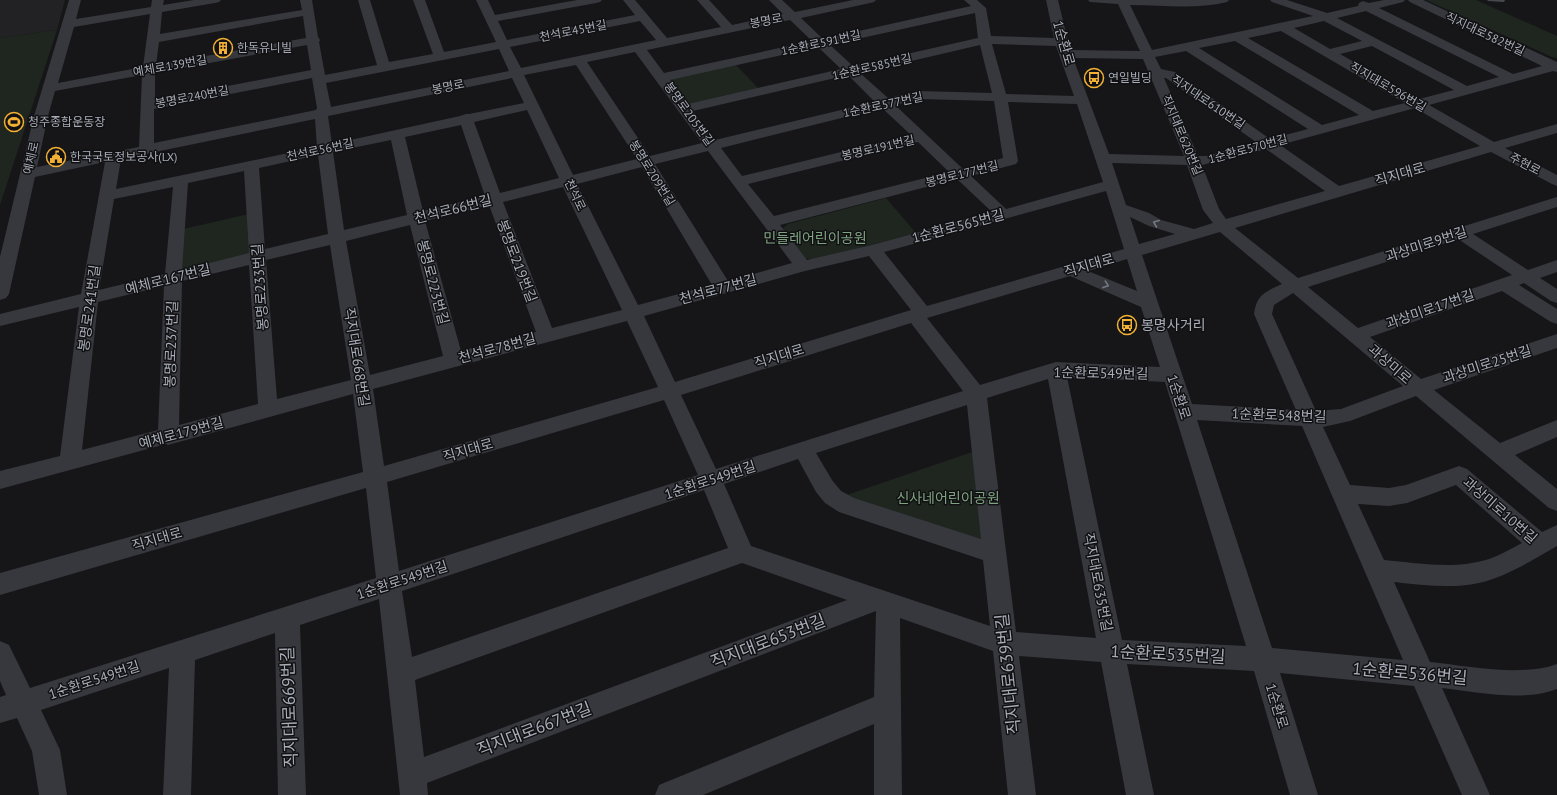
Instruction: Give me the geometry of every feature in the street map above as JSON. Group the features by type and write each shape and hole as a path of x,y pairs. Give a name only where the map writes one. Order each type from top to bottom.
{"street":[{"name":"예체로","path":"0,294 41,116 75,0"},
{"path":"69,24 158,5 215,0"},
{"path":"364,0 384,68"},
{"path":"419,0 440,57"},
{"name":"천석로","path":"482,0 568,181 633,312 669,391"},
{"path":"492,19 596,0"},
{"path":"629,0 664,42"},
{"path":"703,0 729,29"},
{"name":"봉명로191번길","path":"775,0 1002,214"},
{"name":"봉명로","path":"27,174 870,0"},
{"name":"1순환로","path":"1052,0 1063,48 1103,158 1263,659 1304,795"},
{"path":"1094,0 1199,3 1224,0"},
{"name":"직지대로620번길","path":"1122,0 1148,55 1212,210 1223,226"},
{"path":"1276,0 1326,17 1465,90"},
{"path":"1346,0 1368,7 1511,78"},
{"name":"1순환로585번길","path":"685,109 985,40 1148,55 1283,27 1399,0"},
{"name":"직지대로582번길","path":"1414,0 1556,67"},
{"name":"봉명로177번길","path":"771,222 1011,161 1000,98 975,4"},
{"name":"1순환로591번길","path":"662,78 822,43 975,4"},
{"name":"봉명로240번길","path":"146,149 149,70 158,5"},
{"path":"153,39 241,23 307,6"},
{"name":"직지대로668번길","path":"307,6 314,40 318,76 324,108 321,114 337,237 362,384 375,477"},
{"name":"천석로45번길","path":"384,68 643,17"},
{"name":"직지대로596번길","path":"1283,27 1493,147"},
{"path":"1237,37 1371,116"},
{"name":"예체로139번길","path":"50,88 314,40"},
{"path":"1329,53 1373,42"},
{"name":"봉명로205번길","path":"638,47 711,146 740,181 803,266"},
{"name":"1순환로570번길","path":"1190,47 1320,130"},
{"name":"봉명로209번길","path":"579,60 646,161 723,288"},
{"name":"1순환로570번길","path":"1103,158 1193,161 1207,160 1465,90 1556,67"},
{"name":"봉명로240번길","path":"147,106 237,88 384,68"},
{"name":"직지대로610번길","path":"1155,72 1170,75 1337,192"},
{"name":"1순환로577번길","path":"646,161 919,95 1083,100"},
{"name":"천석로56번길","path":"107,196 466,118 533,105"},
{"name":"봉명로219번길","path":"466,118 494,199 546,335"},
{"name":"직지대로","path":"0,584 669,391 918,314 1557,128"},
{"name":"봉명로223번길","path":"397,133 416,218 454,360"},
{"name":"봉명로191번길","path":"740,181 922,137"},
{"name":"주현로","path":"1493,147 1557,181"},
{"name":"봉명로241번길","path":"70,462 89,298 114,156"},
{"name":"천석로66번길","path":"337,237 646,161"},
{"name":"봉명로233번길","path":"251,165 268,409"},
{"name":"봉명로237번길","path":"168,436 173,278 181,180"},
{"name":"1순환로565번길","path":"803,266 873,250 1111,185"},
{"name":"과상미로9번길","path":"1296,285 1557,202"},
{"path":"1118,208 1143,216 1155,224 1194,234"},
{"name":"과상미로","path":"1223,226 1356,335 1417,388 1557,502"},
{"path":"1460,233 1557,297"},
{"name":"예체로167번길","path":"0,320 337,237"},
{"path":"873,250 976,394"},
{"name":"천석로77번길","path":"633,312 803,266"},
{"name":"과상미로17번길","path":"1356,335 1557,266"},
{"path":"1070,270 1149,303"},
{"path":"1504,284 1557,318"},
{"path":"1296,285 1276,294 1265,302 1263,314 1476,795"},
{"name":"천석로78번길","path":"362,384 633,312"},
{"name":"과상미로25번길","path":"1417,388 1557,341"},
{"name":"1순환로549번길","path":"12,706 183,652 803,449 1056,370 1172,375"},
{"name":"직지대로635번길","path":"1056,370 1140,795"},
{"name":"예체로179번길","path":"0,480 362,384"},
{"name":"1순환로548번길","path":"1183,411 1326,418 1343,416 1417,388"},
{"path":"669,391 711,480 742,553"},
{"name":"직지대로639번길","path":"976,394 1022,795"},
{"path":"1497,453 1557,428"},
{"path":"803,449 824,486 833,497 847,505 995,554"},
{"name":"과상미로10번길","path":"1342,494 1389,497 1407,494 1459,475 1549,540 1494,568 1473,574 1447,576 1376,570"},
{"name":"직지대로667번길","path":"375,477 413,785 656,683"},
{"path":"400,673 742,553 884,601 888,795"},
{"name":"1순환로535번길","path":"884,601 1005,643 1112,651 1263,659"},
{"name":"직지대로653번길","path":"656,683 884,601"},
{"name":"직지대로669번길","path":"287,618 292,795"},
{"path":"177,795 183,652"},
{"path":"0,653 12,706 46,750 53,795"},
{"name":"1순환로536번길","path":"1263,659 1517,683 1550,679 1557,676"},
{"path":"677,792 887,705"}],"shaded area":[{"path":"0,0 65,0 57,30 0,38"}],"green space":[{"path":"1426,0 1476,0 1557,36 1557,58 1552,57"},
{"name":"청주종합운동장","path":"57,30 0,205 0,38"},
{"path":"735,64 760,90 694,105 686,104 668,82 674,78"},
{"name":"민들레어린이공원","path":"886,198 916,233 816,260 802,258 782,229 788,224"},
{"path":"249,214 252,251 245,256 187,270 180,268 183,229"},
{"name":"신사네어린이공원","path":"978,450 989,544 841,497"}],"place":[{"name":"한독유니빌","path":"223,48"},
{"name":"연일빌딩","path":"1094,78"},
{"name":"청주종합운동장","path":"14,122"},
{"name":"한국국토정보공사(LX)","path":"56,157"},
{"name":"봉명사거리","path":"1127,325"}]}
